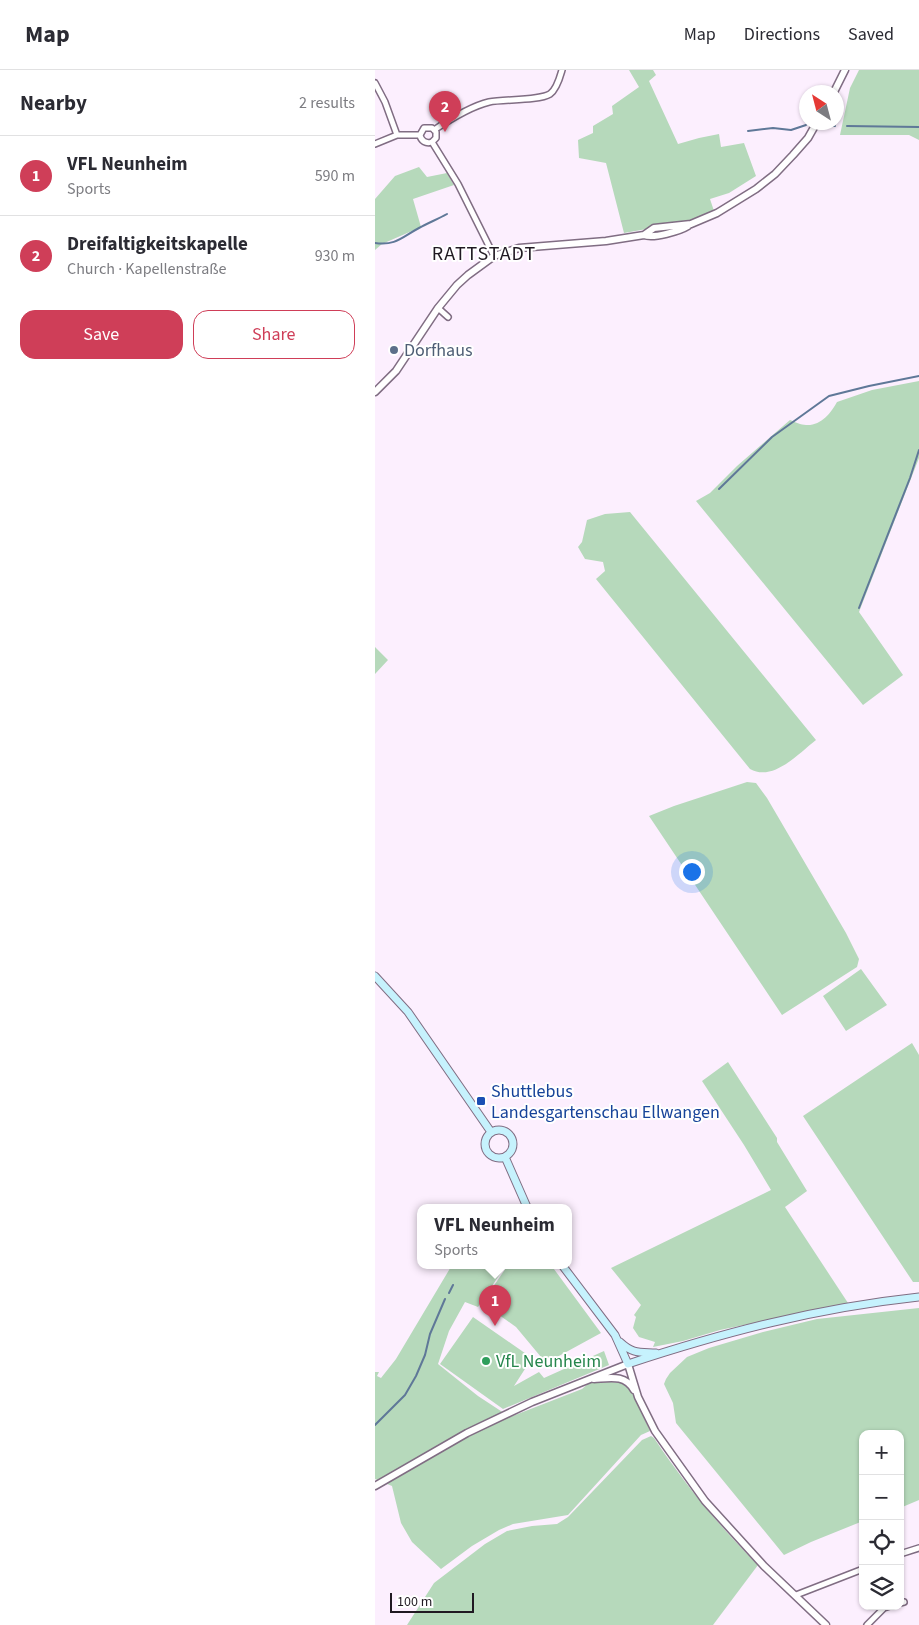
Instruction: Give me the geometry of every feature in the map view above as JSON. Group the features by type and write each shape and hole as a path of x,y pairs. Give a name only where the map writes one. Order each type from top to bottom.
{"main road":[{"path":"375,976 408,1012 491,1132"},
{"path":"501,1130 511,1136 513,1146 510,1153 505,1157 495,1158 487,1152 485,1143 491,1132 501,1130"},
{"path":"505,1157 526,1204"},
{"path":"565,1269 619,1341 628,1349 637,1353 661,1353"},
{"path":"619,1341 627,1364 743,1328 794,1316 874,1302 919,1297"}],"street":[{"path":"434,130 449,119 488,102 541,97 552,93 558,84 562,70"},
{"path":"838,85 845,70"},
{"path":"375,83 385,102 397,135"},
{"path":"420,135 422,130 427,127 434,130"},
{"path":"420,135 424,142 432,142 436,138 434,130"},
{"path":"375,392 396,371 438,308 468,275 494,256 519,248 606,241 644,235 654,228 689,224 717,213 757,189 775,174 808,138 812,130"},
{"path":"375,144 397,135 420,135"},
{"path":"432,142 458,184 494,256"},
{"path":"438,308 448,317"},
{"path":"375,1486 467,1433 532,1402 627,1364 645,1413 665,1447 705,1501 764,1566 826,1625"},
{"path":"588,1379 618,1377 631,1384 639,1397"},
{"path":"904,1553 919,1548"},
{"path":"796,1595 859,1571"},
{"path":"867,1625 882,1610"}],"green space":[{"path":"629,70 653,70 656,75 649,81 678,144 719,134 721,147 744,143 756,176 729,193 710,199 714,211 692,221 624,233 606,163 579,158 578,140 593,133 593,126 613,114 612,106 639,87"},
{"path":"859,70 919,70 919,140 909,135 840,135 841,130 844,130 844,116 850,88"},
{"path":"419,167 427,177 447,173 454,185 413,199 421,227 382,244 375,250 375,199 395,176"},
{"path":"919,381 919,458 859,612 903,675 863,705 696,501 710,493 737,466 790,420 804,425 811,425 821,421 829,414 837,402 872,390"},
{"path":"630,512 816,740 785,765 767,772 750,769 596,579 605,571 603,562 585,559 578,547 582,542 587,520 605,514"},
{"path":"375,647 388,660 375,674"},
{"path":"747,782 756,783 767,798 846,933 859,959 857,967 782,1015 649,816"},
{"path":"861,969 887,1005 846,1031 823,996"},
{"path":"912,1043 919,1055 919,1282 913,1282 803,1116"},
{"path":"728,1062 777,1138 777,1142 807,1191 785,1207 848,1303 720,1330 683,1341 653,1347 655,1342 639,1337 633,1328 636,1317 634,1315 641,1305 611,1268 771,1190 702,1081"},
{"path":"450,1269 503,1269 478,1307 465,1302 449,1331 438,1364 478,1396 510,1417 582,1389 589,1383 622,1383 632,1392 650,1431 641,1435 568,1515 513,1524 472,1546 441,1569 412,1542 401,1523 392,1486 375,1479 375,1372 379,1372 377,1376 381,1378 396,1359"},
{"path":"505,1269 554,1269 601,1333 546,1363 516,1327 482,1303"},
{"path":"919,1308 919,1500 904,1506 904,1430 859,1430 859,1523 784,1555 676,1423 673,1403 664,1384 670,1373 687,1357 709,1348 763,1332 817,1319"},
{"name":"VfL Neunheim","path":"473,1317 532,1358 514,1386 539,1372 544,1378 604,1351 609,1365 503,1409 440,1364"},
{"path":"651,1436 703,1504 758,1565 713,1625 407,1625 434,1583 485,1544 507,1531 557,1524 568,1517 642,1440"}],"waterway":[{"path":"847,126 919,127"},
{"path":"748,131 773,128 791,130 799,127"},
{"path":"375,243 382,244 399,240 447,214"},
{"path":"719,489 772,437 829,396 919,376"},
{"path":"859,608 910,478 919,450"},
{"path":"449,1293 453,1285"},
{"path":"375,1425 405,1395 416,1376 425,1355 430,1334 445,1299"}],"place":[{"name":"Dreifaltigkeitskapelle","path":"445,132"},
{"name":"Dorfhaus","path":"394,350"},
{"name":"Shuttlebus Landesgartenschau Ellwangen","path":"481,1101"},
{"name":"VFL Neunheim","path":"495,1326"},
{"name":"VfL Neunheim","path":"486,1361"}],"district":[{"name":"RATTSTADT","path":"484,254"}]}
